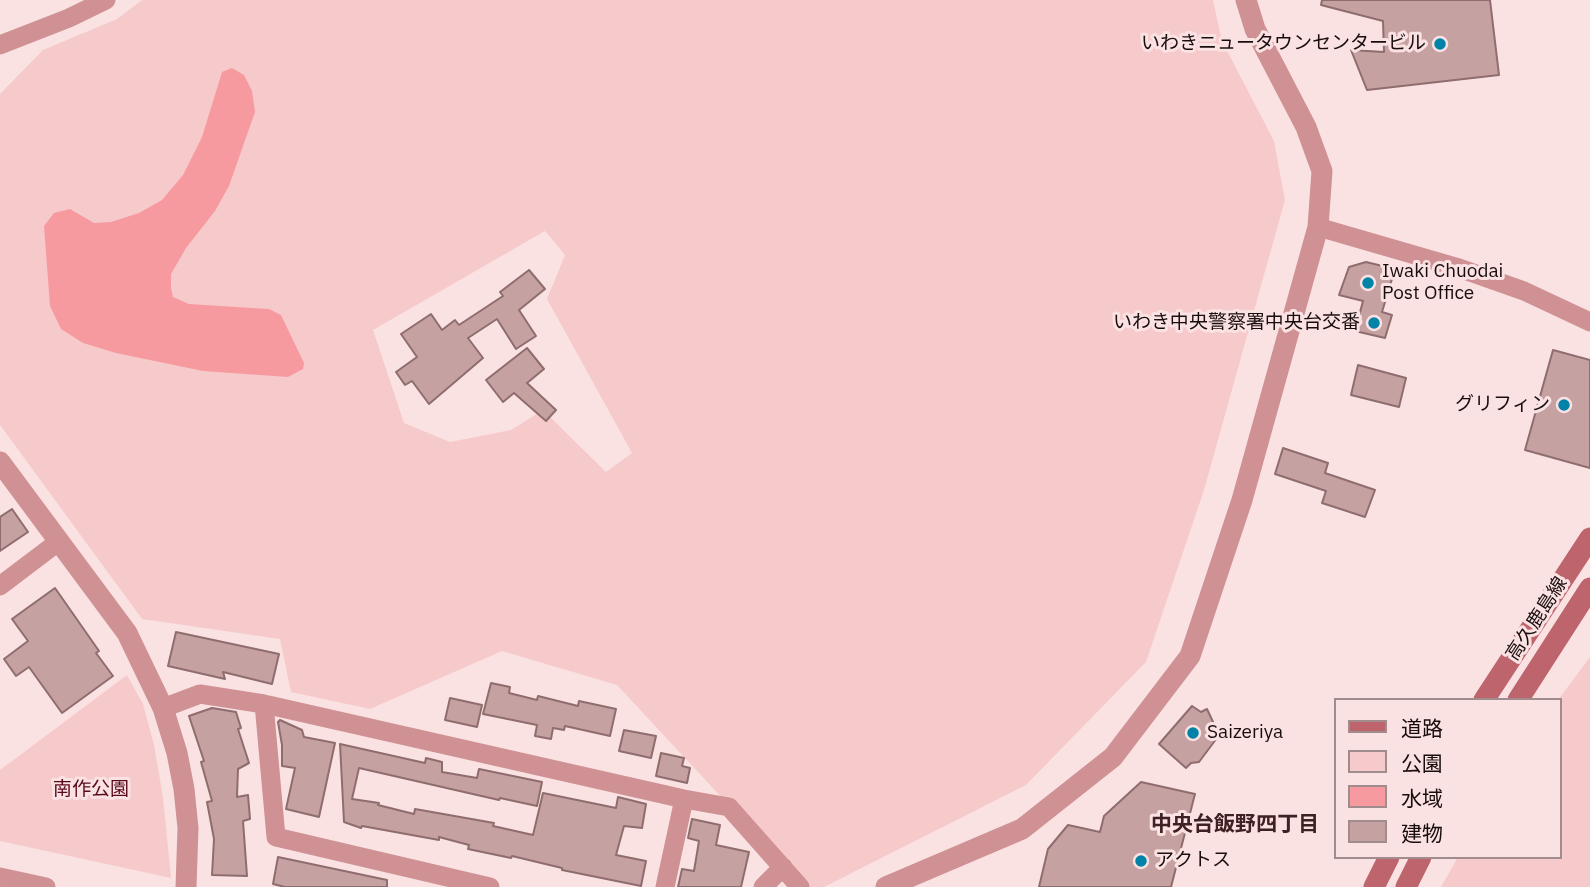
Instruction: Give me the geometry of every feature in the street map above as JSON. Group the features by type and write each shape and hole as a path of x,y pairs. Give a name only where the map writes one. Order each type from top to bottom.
{"main road":[{"name":"高久鹿島線","path":"1486,698 1590,538"},
{"name":"高久鹿島線","path":"1519,698 1590,589"},
{"path":"1374,887 1388,859"},
{"path":"1406,887 1420,859"}],"street":[{"path":"0,45 69,18 106,0"},
{"path":"886,887 1023,829 1113,757 1190,656 1241,500 1318,227 1322,172 1306,127 1255,29 1246,0"},
{"path":"1318,227 1456,267 1524,291 1590,322"},
{"path":"0,462 127,634 163,708 177,753 184,789 188,828 186,887"},
{"path":"0,586 58,542"},
{"path":"163,708 200,694 264,704 729,807 800,887"},
{"path":"264,704 276,836 490,887"},
{"path":"665,887 684,799"},
{"path":"763,887 783,867"},
{"path":"0,877 46,887"}],"green space":[{"path":"142,0 1213,0 1222,41 1274,141 1285,200 1204,490 1146,662 1026,785 824,887 805,887 617,685 502,651 370,709 291,692 280,639 142,619 0,425 0,94 43,50 117,19","holes":["545,231 565,255 547,299 632,453 606,472 543,410 511,430 450,442 404,423 373,330"]},
{"path":"1590,657 1590,887 1441,887 1457,859 1562,859 1562,698 1559,698"},
{"name":"南作公園","path":"127,675 143,704 154,745 163,797 171,878 0,841 0,770"}],"water":[{"path":"232,68 244,75 252,91 255,112 229,186 171,274 171,288 173,297 189,304 269,309 281,315 304,363 303,369 288,377 203,371 116,353 83,343 61,329 50,306 44,226 54,213 70,209 94,223 111,222 139,213 162,200 183,175 202,137 222,72"}],"building":[{"name":"いわきニュータウンセンタービル","path":"1322,0 1490,0 1499,75 1367,90 1351,50 1384,52 1383,21 1321,5"},
{"path":"1366,262 1395,269 1382,312 1392,315 1385,338 1355,331 1363,301 1339,295 1349,267"},
{"path":"529,270 545,289 519,310 536,336 516,349 497,319 468,338 483,358 429,404 412,381 405,385 396,372 417,357 401,334 431,314 442,330 455,320 459,325 503,296 500,292"},
{"path":"527,348 544,369 527,383 556,410 546,421 514,393 503,402 486,380"},
{"name":"グリフィン","path":"1553,350 1590,360 1590,468 1525,450"},
{"path":"1358,365 1406,378 1399,407 1351,395"},
{"path":"1283,448 1328,463 1325,473 1375,490 1365,517 1322,503 1326,491 1275,474"},
{"path":"12,509 28,532 0,551 0,517"},
{"path":"55,588 113,676 62,713 29,667 16,676 4,659 28,641 12,619"},
{"path":"176,632 279,654 272,684 223,672 225,679 168,666"},
{"path":"491,683 510,687 509,693 537,700 538,696 578,706 579,701 616,709 610,736 565,726 564,730 553,728 551,739 535,736 537,725 483,714"},
{"path":"450,698 482,705 477,727 445,720"},
{"name":"Saizeriya","path":"1192,706 1201,712 1207,709 1214,724 1220,728 1217,738 1199,762 1191,763 1186,768 1159,744"},
{"path":"212,708 236,712 241,728 238,729 249,763 238,769 237,797 248,795 250,819 243,821 247,876 212,875 214,839 207,802 212,801 201,762 204,761 189,716"},
{"path":"280,720 302,730 304,737 335,743 319,817 286,809 295,768 282,766"},
{"path":"624,730 656,736 651,758 619,751"},
{"path":"340,744 425,763 426,758 442,762 442,772 477,778 479,769 542,782 537,806 359,768 352,799 379,803 378,805 414,814 415,809 494,823 493,826 533,835 543,793 616,808 618,797 646,804 642,828 624,826 616,855 646,861 641,886 562,870 512,856 511,858 468,849 469,845 439,837 439,840 362,826 361,828 344,822"},
{"path":"661,753 684,758 682,766 690,768 687,783 656,776"},
{"path":"1141,782 1195,794 1171,887 1039,887 1048,849 1068,825 1100,832 1104,816"},
{"path":"692,819 720,825 716,845 749,852 741,887 678,887 682,869 694,871 699,841 688,838"},
{"path":"278,857 387,880 387,887 285,887 273,884"}],"place":[{"name":"いわきニュータウンセンタービル","path":"1440,44"},
{"name":"Iwaki Chuodai Post Office","path":"1368,283"},
{"name":"いわき中央警察署中央台交番","path":"1374,323"},
{"name":"グリフィン","path":"1564,405"},
{"name":"Saizeriya","path":"1193,733"},
{"name":"アクトス","path":"1141,861"}],"district":[{"name":"中央台飯野四丁目","path":"1235,825"}]}
